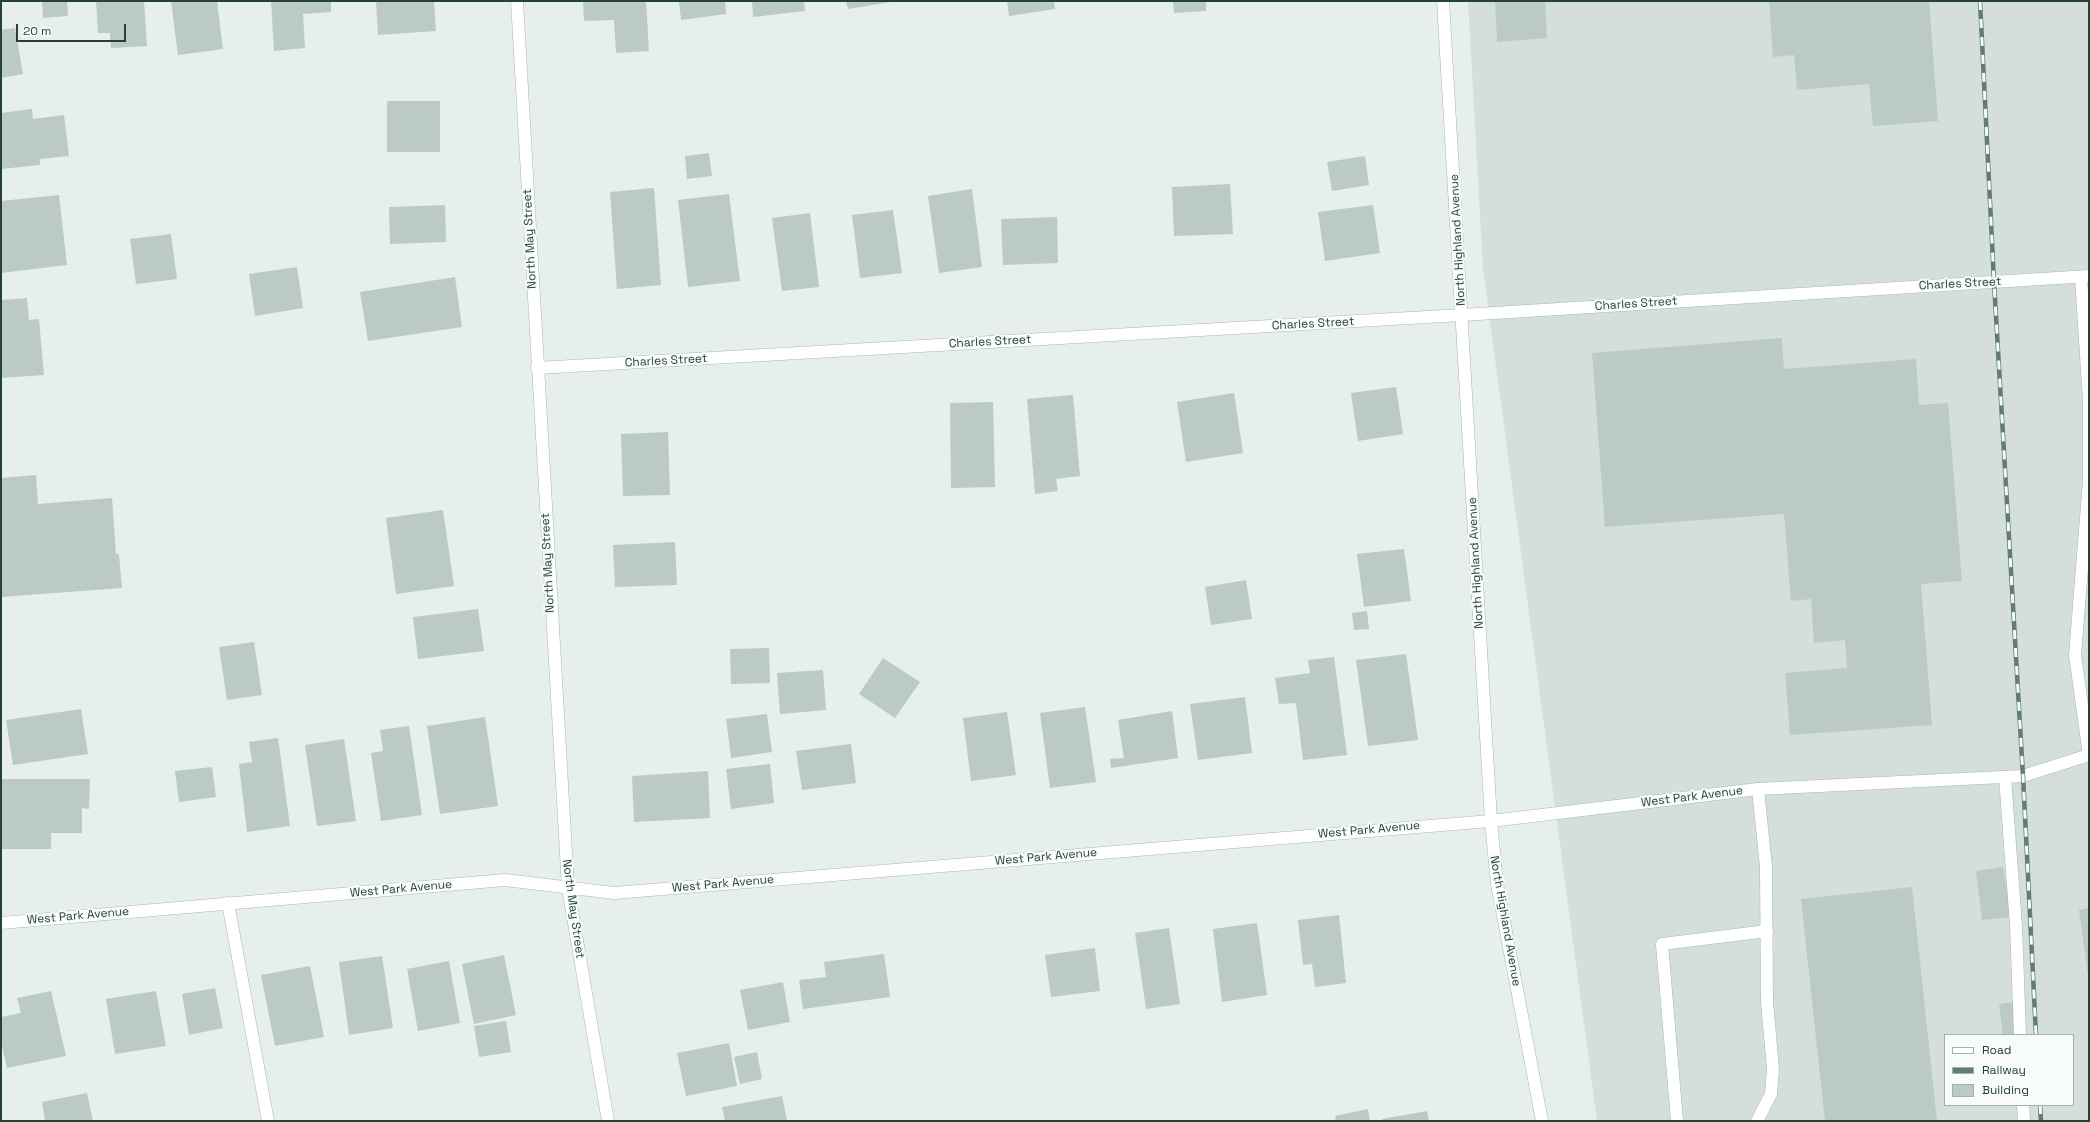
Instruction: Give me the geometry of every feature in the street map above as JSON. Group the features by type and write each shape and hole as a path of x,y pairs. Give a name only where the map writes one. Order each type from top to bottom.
{"street":[{"name":"North May Street","path":"517,1 568,888 608,1121"},
{"name":"North Highland Avenue","path":"1443,1 1491,821 1497,884 1542,1121"},
{"name":"Charles Street","path":"537,368 1462,315 2085,277"},
{"path":"2085,277 2089,401 2089,481 2075,655 2089,755"},
{"name":"West Park Avenue","path":"1,923 505,880 614,893 1491,821 1758,789 2023,776 2089,755"},
{"path":"2005,777 2016,926 2020,1034"},
{"path":"1757,1121 1771,1094 1773,1069 1767,1002 1766,867 1758,789"},
{"path":"228,903 268,1121"},
{"path":"1677,1121 1662,944 1767,931"},
{"path":"2023,1106 2024,1121"}],"shaded area":[{"path":"1468,1 2089,1 2089,1121 1597,1121 1483,269"}],"building":[{"path":"42,1 67,1 68,16 43,18"},
{"path":"96,1 144,1 147,46 111,48 110,33 98,33"},
{"path":"171,1 217,1 223,49 178,55"},
{"path":"271,1 331,1 331,12 303,14 305,48 274,51"},
{"path":"376,1 434,1 436,31 378,35"},
{"path":"583,1 646,1 649,51 616,53 614,20 584,21"},
{"path":"679,1 725,1 726,14 681,20"},
{"path":"752,1 804,1 805,11 753,17"},
{"path":"846,1 891,1 891,2 848,9"},
{"path":"1007,1 1054,1 1055,9 1009,16"},
{"path":"1173,1 1206,1 1206,11 1174,13"},
{"path":"1495,1 1545,1 1547,38 1497,42"},
{"path":"1769,1 1929,1 1938,121 1873,126 1869,84 1797,90 1794,55 1773,57"},
{"path":"15,28 23,74 1,78 1,30"},
{"path":"387,101 440,101 440,152 387,152"},
{"path":"32,109 33,119 64,115 69,156 40,159 40,165 1,169 1,113"},
{"path":"709,153 712,176 687,179 685,156"},
{"path":"1365,156 1369,185 1332,191 1327,162"},
{"path":"1230,184 1233,234 1174,236 1172,187"},
{"path":"654,188 661,285 617,289 610,192"},
{"path":"972,189 982,267 939,273 928,196"},
{"path":"729,194 740,281 688,287 678,200"},
{"path":"59,195 67,265 1,273 1,201"},
{"path":"445,205 446,242 390,244 389,207"},
{"path":"1373,205 1380,253 1325,261 1318,212"},
{"path":"893,210 902,273 860,278 852,215"},
{"path":"810,213 819,287 782,291 772,218"},
{"path":"1057,217 1058,263 1003,265 1001,219"},
{"path":"171,234 177,279 136,284 130,239"},
{"path":"297,267 303,308 255,316 249,274"},
{"path":"455,277 462,327 368,341 360,292"},
{"path":"27,298 29,320 39,319 44,375 1,378 1,300"},
{"path":"1782,338 1784,369 1916,359 1919,405 1948,403 1962,581 1921,584 1932,725 1790,735 1785,673 1847,668 1845,640 1814,643 1811,599 1791,601 1784,514 1605,527 1592,353"},
{"path":"1396,387 1403,434 1358,441 1351,393"},
{"path":"1234,393 1243,453 1186,462 1177,402"},
{"path":"1073,395 1080,476 1056,479 1058,491 1035,494 1027,399"},
{"path":"993,402 995,487 951,488 950,403"},
{"path":"668,432 670,495 623,496 621,434"},
{"path":"36,475 38,504 112,498 116,554 119,554 122,588 1,597 1,478"},
{"path":"443,510 454,586 396,594 386,518"},
{"path":"675,542 677,585 615,587 613,545"},
{"path":"1404,549 1411,601 1364,607 1357,554"},
{"path":"1246,580 1252,619 1211,625 1205,587"},
{"path":"478,609 484,651 418,659 413,617"},
{"path":"1367,611 1369,629 1354,630 1352,613"},
{"path":"254,642 262,695 227,700 219,647"},
{"path":"769,648 770,683 731,684 730,649"},
{"path":"1406,654 1418,740 1368,746 1356,660"},
{"path":"1334,657 1347,755 1303,760 1296,703 1279,704 1275,678 1310,673 1308,660"},
{"path":"883,658 920,682 895,718 859,694"},
{"path":"823,670 826,710 780,714 777,673"},
{"path":"1245,697 1252,753 1198,760 1190,704"},
{"path":"1085,707 1096,782 1050,788 1040,713"},
{"path":"81,709 88,754 13,765 6,720"},
{"path":"1172,711 1178,758 1111,768 1110,759 1124,758 1118,720"},
{"path":"1007,712 1016,775 971,781 963,718"},
{"path":"767,714 772,752 731,758 726,719"},
{"path":"485,717 498,806 440,814 427,726"},
{"path":"409,726 422,815 381,821 371,753 383,751 380,730"},
{"path":"278,738 290,826 247,832 239,764 252,762 249,742"},
{"path":"344,739 356,821 317,826 305,745"},
{"path":"851,744 856,783 802,790 796,751"},
{"path":"770,764 774,803 731,809 726,769"},
{"path":"212,767 216,797 179,802 175,771"},
{"path":"708,771 710,818 634,822 632,776"},
{"path":"1,779 90,779 89,809 82,808 82,833 51,833 51,849 1,849"},
{"path":"2003,867 2011,917 1982,920 1976,871"},
{"path":"1912,887 1937,1121 1825,1121 1801,899"},
{"path":"2089,908 2089,975 2088,975 2079,910"},
{"path":"1339,915 1346,983 1315,987 1312,964 1303,965 1298,920"},
{"path":"1257,923 1267,995 1222,1002 1213,929"},
{"path":"1169,928 1180,1004 1146,1009 1135,933"},
{"path":"1095,948 1100,991 1051,997 1045,955"},
{"path":"884,954 890,997 803,1009 799,980 826,977 824,962"},
{"path":"504,955 516,1015 474,1024 462,964"},
{"path":"382,956 393,1028 349,1035 339,962"},
{"path":"449,961 460,1023 418,1031 407,969"},
{"path":"310,966 324,1037 275,1046 261,975"},
{"path":"783,982 790,1022 748,1030 740,990"},
{"path":"215,988 223,1028 189,1035 182,994"},
{"path":"51,991 66,1056 7,1068 1,1041 1,1017 21,1013 17,998"},
{"path":"156,991 166,1046 115,1054 106,999"},
{"path":"2013,1002 2018,1034 2003,1034 1999,1004"},
{"path":"506,1021 511,1052 479,1057 474,1026"},
{"path":"729,1043 737,1086 686,1096 677,1053"},
{"path":"757,1052 762,1079 740,1084 734,1057"},
{"path":"87,1093 93,1121 45,1121 42,1102"},
{"path":"782,1096 787,1121 725,1121 722,1107"},
{"path":"1368,1109 1370,1121 1336,1121 1335,1116"},
{"path":"1427,1111 1429,1121 1383,1121 1382,1119"}],"railway":[{"path":"1980,1 1994,282 2023,776 2036,1034"},
{"path":"2040,1106 2041,1121"}]}
